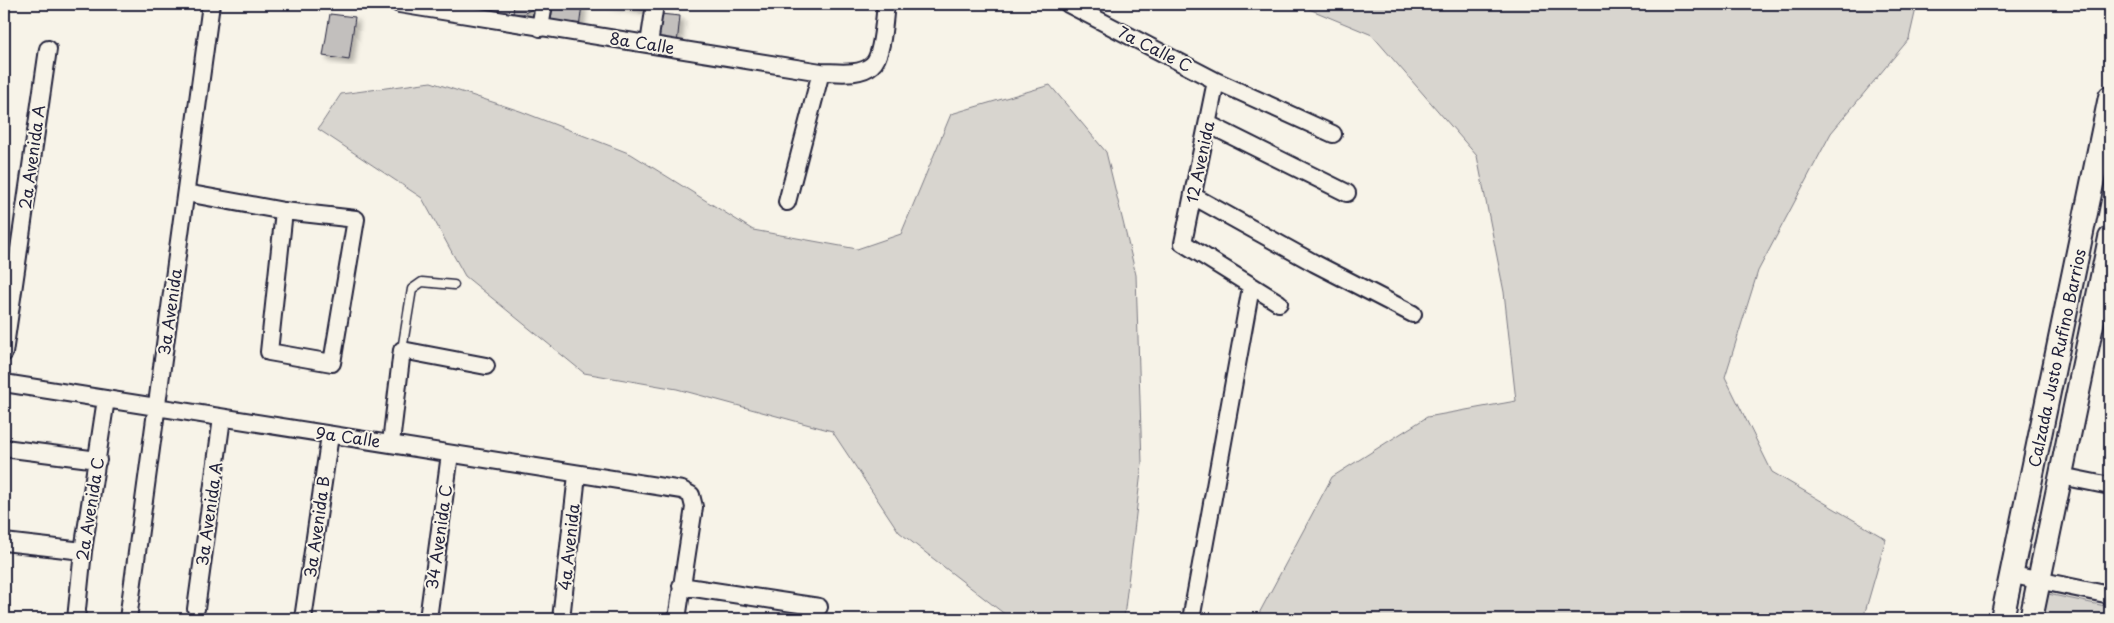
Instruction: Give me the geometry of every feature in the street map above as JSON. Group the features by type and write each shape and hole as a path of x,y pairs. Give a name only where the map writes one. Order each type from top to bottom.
{"street":[{"name":"3a Avenida","path":"128,619 211,4"},
{"name":"8a Calle","path":"399,4 436,6 540,28 821,72 855,72 872,65 879,54 886,4"},
{"path":"540,28 544,4"},
{"path":"648,44 655,4"},
{"name":"7a Calle C","path":"1068,4 1216,81 1333,134"},
{"name":"2a Avenida A","path":"4,353 48,49"},
{"path":"787,202 821,72"},
{"name":"12 Avenida","path":"1216,81 1183,243 1251,286"},
{"name":"Calzada Justo Rufino Barrios","path":"2002,619 2013,575 2110,97"},
{"path":"1208,124 1347,193"},
{"path":"186,192 284,211 356,219 332,363 269,352 284,211"},
{"path":"1193,196 1314,263 1413,314"},
{"name":"Calzada Justo Rufino Barrios","path":"2031,619 2061,476 2103,310 2110,238"},
{"path":"1192,614 1251,286 1279,303"},
{"path":"391,443 402,350 486,366"},
{"name":"9a Calle","path":"4,383 682,490 691,495 694,507 681,586"},
{"name":"2a Avenida C","path":"76,619 83,551 106,399"},
{"name":"3a Avenida A","path":"196,609 222,418"},
{"name":"3a Avenida B","path":"304,619 330,435"},
{"path":"4,448 98,460"},
{"name":"34 Avenida C","path":"428,619 450,454"},
{"name":"4a Avenida","path":"560,619 576,474"},
{"path":"2061,476 2110,486"},
{"path":"4,542 83,551"},
{"path":"2013,575 2040,579 2110,595"},
{"path":"677,619 681,586 819,607"}],"lane":[{"path":"402,350 412,289 422,282 454,285"}],"shaded area":[{"path":"1297,4 1917,4 1909,39 1831,133 1758,271 1725,377 1772,472 1886,539 1863,619 1256,619 1332,477 1427,417 1516,401 1504,292 1477,156 1372,35"},
{"path":"431,82 520,111 631,154 753,230 857,249 901,234 951,114 1050,85 1106,152 1136,275 1142,463 1124,617 1127,619 1011,619 899,532 832,431 677,389 584,373 465,276 422,198 318,129 341,94"},
{"path":"2048,594 2110,607 2110,619 2041,619"}],"building":[{"path":"514,4 533,4 532,9 523,14 513,14"},
{"path":"553,4 582,5 579,28 550,23"},
{"path":"606,4 644,4 643,10"},
{"path":"330,14 355,17 349,60 323,56"},
{"path":"660,14 680,16 677,44 657,42"}]}
